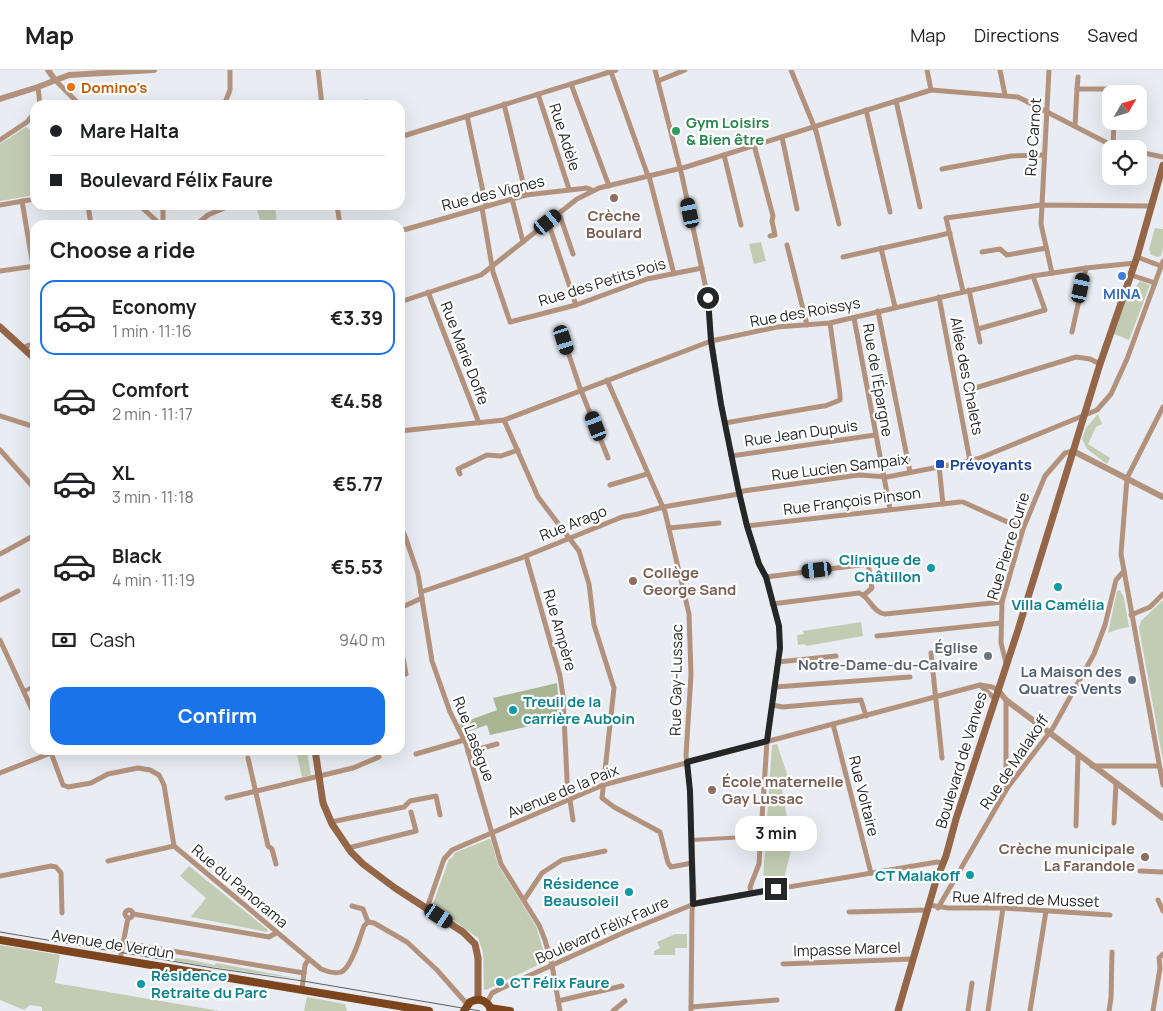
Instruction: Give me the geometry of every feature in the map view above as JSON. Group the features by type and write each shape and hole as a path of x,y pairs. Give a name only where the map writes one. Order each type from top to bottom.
{"main road":[{"name":"Boulevard de Vanves","path":"898,1011 1096,375 1136,260 1163,166"},
{"path":"0,327 30,354"},
{"path":"315,755 323,803 331,822 348,848 363,864 463,932 474,944 478,958 478,999"},
{"name":"Avenue de Verdun","path":"0,940 429,1011"},
{"path":"478,999 490,1007 510,1011"},
{"path":"465,1008 478,999"}],"street":[{"path":"48,70 75,100"},
{"path":"0,99 74,75 154,70"},
{"path":"226,100 230,90 230,70"},
{"path":"318,70 321,100"},
{"path":"655,70 680,168 708,298 711,341 739,494 759,564 766,577 779,626 780,648 767,741 759,837 759,864 750,887 750,892"},
{"path":"658,81 685,70"},
{"path":"791,70 814,127 839,224"},
{"path":"927,70 931,90"},
{"path":"1000,70 1005,95"},
{"name":"Rue Carnot","path":"1048,70 1041,224 1052,273"},
{"path":"405,135 613,71 649,176 674,274"},
{"path":"1075,126 1078,76"},
{"path":"571,84 609,186"},
{"path":"38,88 39,100"},
{"path":"1077,89 1102,89"},
{"path":"405,300 481,275 577,199 592,190 680,168 931,90 1018,97 1102,140"},
{"name":"Rue Adèle","path":"538,94 569,189"},
{"path":"896,101 920,206"},
{"path":"504,104 526,195"},
{"path":"866,110 890,212"},
{"path":"467,116 484,207 492,267"},
{"path":"0,140 30,118"},
{"path":"782,137 797,209"},
{"path":"754,145 773,216 772,221 775,235 770,236"},
{"path":"1147,154 1163,157"},
{"path":"724,155 741,225"},
{"path":"942,169 1011,156 1044,155"},
{"name":"Rue des Vignes","path":"405,230 526,195 569,189 587,188 592,190"},
{"path":"512,199 523,242"},
{"path":"0,205 30,200"},
{"path":"22,201 30,244"},
{"path":"980,342 946,218 1041,206 1151,206"},
{"path":"145,210 156,220"},
{"path":"202,220 219,210"},
{"path":"559,213 573,254"},
{"path":"548,222 576,305"},
{"path":"842,257 950,233"},
{"path":"787,245 806,325"},
{"path":"881,248 895,307"},
{"path":"982,252 1000,249 1008,255 1046,248"},
{"path":"1131,275 1154,283 1162,264 1136,260"},
{"name":"Rue des Roissys","path":"405,430 504,420 711,341 777,327 830,323 1032,276 1136,260"},
{"path":"0,271 30,267"},
{"name":"Rue des Petits Pois","path":"492,267 509,320 576,305 647,279 702,268"},
{"path":"1072,332 1086,268"},
{"path":"978,330 1045,310 1032,276"},
{"name":"Rue Lucien Sampaix","path":"739,494 743,491 859,474 882,476 970,461 1097,410 1109,397 1127,359 1154,283"},
{"name":"Rue Marie Doffe","path":"428,292 479,423"},
{"name":"Allée des Chalets","path":"939,297 970,461"},
{"path":"878,311 910,472"},
{"name":"Rue de l'Épargne","path":"854,318 882,476 890,509"},
{"path":"725,423 824,406 840,400 830,323"},
{"path":"564,340 581,391 608,458"},
{"path":"23,348 30,346"},
{"path":"972,389 1076,357 1090,358 1100,364"},
{"name":"Rue Gay-Lussac","path":"607,380 663,507 689,614 691,674 686,756 690,791 693,904 691,1009"},
{"path":"1163,407 1127,478 1121,554 1163,785"},
{"path":"0,416 30,425"},
{"path":"504,420 538,497 580,552 589,584 594,625 614,688 602,798 614,807 660,832 669,865 674,867 692,863"},
{"name":"Rue Jean Dupuis","path":"731,456 875,435"},
{"path":"0,450 30,483"},
{"path":"460,474 458,469 487,455 501,456 518,450"},
{"path":"1073,451 1163,497"},
{"name":"Rue Pierre Curie","path":"1006,663 1001,643 1002,602 1023,529 1044,476 1065,453 1073,451"},
{"path":"939,466 943,504"},
{"path":"610,485 647,474"},
{"name":"Rue Arago","path":"405,605 422,595 622,517 663,507 739,494"},
{"name":"Rue François Pinson","path":"747,526 961,502 1023,529"},
{"path":"669,528 718,523"},
{"name":"Rue Lasègue","path":"405,536 416,566 432,661 450,712 464,740 501,864 539,925 545,940 552,965 560,1011"},
{"path":"0,554 30,538"},
{"name":"Rue Ampère","path":"526,556 560,676 569,800 573,820"},
{"path":"766,577 868,564 872,588 864,595"},
{"name":"Rue de Malakoff","path":"940,908 1008,788 1050,733 1094,654 1105,625 1116,580 1124,571"},
{"path":"0,600 18,591"},
{"path":"772,604 859,593 864,595 878,612 885,614 1002,602"},
{"path":"1132,615 1150,608 1163,594"},
{"path":"877,636 1001,623"},
{"path":"0,640 30,705"},
{"path":"931,653 942,758"},
{"path":"778,662 836,656"},
{"path":"405,669 406,674"},
{"path":"774,687 910,677"},
{"path":"980,685 992,686 998,690 1006,700 1163,818"},
{"path":"980,685 995,699"},
{"name":"Avenue de la Paix","path":"427,908 446,856 458,847 603,785 980,685"},
{"path":"24,691 30,688"},
{"path":"772,705 783,707 861,700 866,716"},
{"path":"1006,700 1006,785 1008,788"},
{"name":"Rue Voltaire","path":"833,724 871,873"},
{"path":"416,754 464,740"},
{"path":"468,752 497,744"},
{"path":"0,773 42,755"},
{"name":"Rue du Panorama","path":"52,755 64,786 68,788 91,783 108,774 138,768 150,770 159,775 164,785 174,846 325,971 337,973 342,972 348,967 364,926 368,922"},
{"path":"227,798 353,768 379,757 378,755"},
{"path":"1076,826 1078,755"},
{"path":"248,758 268,846 272,849 276,864"},
{"path":"1092,766 1160,766"},
{"path":"1114,823 1116,783"},
{"path":"331,822 404,807 410,801 436,796 440,815"},
{"path":"348,848 416,831 411,812"},
{"path":"691,840 746,838"},
{"path":"108,861 174,846"},
{"path":"524,900 542,873 562,860 605,851"},
{"name":"Boulevard Félix Faure","path":"490,1007 492,992 625,932 693,904 750,892 937,862 943,863"},
{"path":"0,876 51,866 56,867 61,873 62,913"},
{"path":"1140,871 1163,872"},
{"path":"1158,900 1163,910"},
{"path":"352,906 363,909 368,922 374,922 407,942 437,970 465,1008"},
{"path":"849,912 940,908"},
{"name":"Rue Alfred de Musset","path":"940,908 1003,908 1110,915"},
{"path":"988,1011 1003,908"},
{"path":"1030,1011 1046,911"},
{"path":"120,959 130,916 269,937 276,932"},
{"name":"Avenue de Verdun","path":"124,942 304,973"},
{"path":"1109,1011 1112,952"},
{"path":"1153,1011 1160,968 1159,958 1163,954"},
{"path":"302,989 305,965 309,959"},
{"name":"Impasse Marcel","path":"783,964 913,959"},
{"path":"968,1011 972,983"},
{"path":"558,1001 622,986"},
{"path":"691,1009 777,1000"},
{"path":"613,1011 625,1001"}],"green space":[{"path":"26,127 30,130 30,196 0,201 0,144"},
{"path":"257,210 276,210 276,220 260,220"},
{"path":"1155,228 1163,229 1163,249 1161,256 1157,257 1151,255 1149,249"},
{"path":"761,242 766,261 754,264 749,244"},
{"path":"1140,281 1150,285 1129,340 1114,334 1125,300"},
{"path":"1098,414 1102,424 1096,427 1088,444 1110,458 1107,464 1087,449 1082,439 1086,428"},
{"path":"1120,590 1124,598 1129,627 1108,633 1117,591"},
{"path":"1163,600 1163,761 1139,628 1141,621"},
{"path":"861,622 863,636 806,646 805,644 798,645 797,635 804,634 803,631"},
{"name":"Treuil de la carrière Auboin","path":"557,683 560,719 490,735 487,725 464,733 459,724 497,710 493,698"},
{"path":"777,744 791,786 782,790 792,846 783,883 766,885 763,879 772,745"},
{"path":"297,755 308,755 311,775 302,777"},
{"path":"489,839 491,840 498,865 536,926 546,959 544,962 486,990 484,989 483,952 478,938 433,904 449,859 453,857 454,853"},
{"path":"189,866 268,930 267,932 191,917 206,898 180,876"},
{"path":"675,934 687,934 687,948 675,948 675,955 654,955 654,951 660,948 657,942"},
{"path":"0,945 60,955 55,983 220,1011 42,1011 42,1007 30,1005 24,1010 0,1000"},
{"path":"133,952 162,955 164,957 187,959 215,965 216,963 301,979 205,966"},
{"path":"307,997 345,1004 347,1011 304,1011"}],"tunnel":[{"path":"746,837 757,837"}],"tram line":[{"path":"0,932 480,1011"}],"place":[{"name":"Domino's","path":"71,87"},
{"name":"Gym Loisirs & Bien être","path":"676,131"},
{"name":"Crèche Boulard","path":"614,198"},
{"name":"MINA","path":"1122,276"},
{"name":"Prévoyants","path":"940,464"},
{"name":"Clinique de Châtillon","path":"931,568"},
{"name":"Collège George Sand","path":"633,581"},
{"name":"Villa Camélia","path":"1058,587"},
{"name":"Église Notre-Dame-du-Calvaire","path":"988,656"},
{"name":"La Maison des Quatres Vents","path":"1132,680"},
{"name":"Treuil de la carrière Auboin","path":"513,710"},
{"name":"École maternelle Gay Lussac","path":"712,790"},
{"name":"Crèche municipale La Farandole","path":"1145,857"},
{"name":"CT Malakoff","path":"970,875"},
{"name":"Résidence Beausoleil","path":"629,892"},
{"name":"CT Félix Faure","path":"500,982"},
{"name":"Résidence Retraite du Parc","path":"141,984"}],"route":[{"path":"708,298 712,345 731,456 747,526 759,564 766,577 779,626 780,648 767,741 687,762 690,791 693,904 750,892 776,889"}]}
